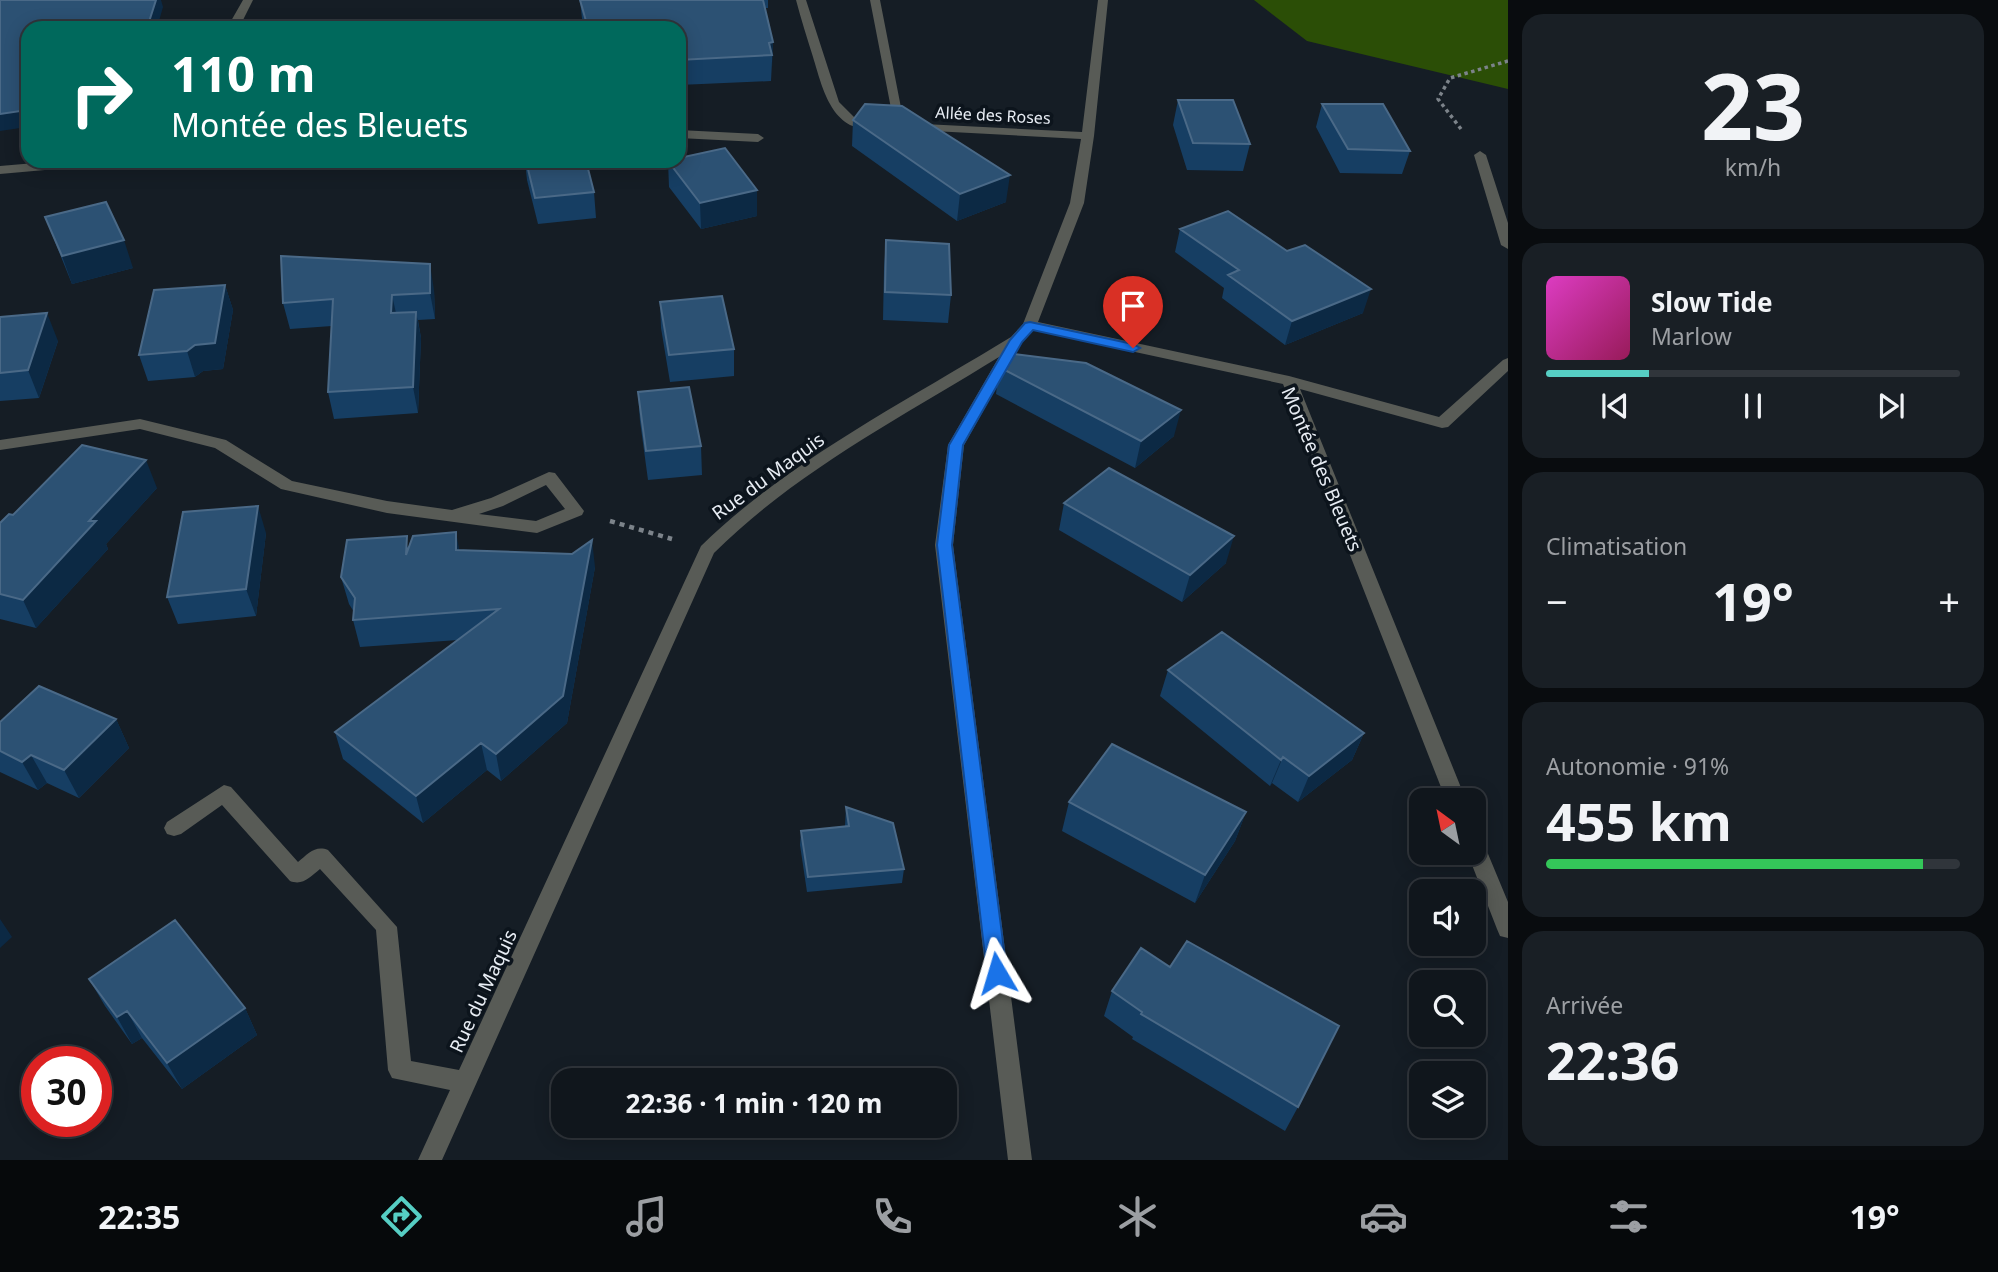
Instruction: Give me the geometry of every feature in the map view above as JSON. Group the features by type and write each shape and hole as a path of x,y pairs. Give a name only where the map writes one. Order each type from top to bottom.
{"street":[{"path":"237,21 248,0"},
{"name":"Allée des Roses","path":"801,0 833,102 841,116 860,125 1088,136"},
{"path":"874,0 899,126"},
{"path":"1020,1160 944,545 956,445 1023,333 1077,203 1088,136 1103,0"},
{"path":"686,134 758,138"},
{"path":"1480,155 1508,245"},
{"path":"0,168 21,161"},
{"path":"0,168 21,167"},
{"name":"Montée des Bleuets","path":"1023,333 1289,381 1451,788"},
{"name":"Rue du Maquis","path":"430,1160 707,550 733,523 818,462 1023,333"},
{"path":"1289,381 1442,423 1508,363"},
{"path":"0,445 140,424 220,444 287,485 387,507 449,517 537,527 576,511 549,477 496,502 449,517"},
{"path":"174,828 223,793 297,875 321,856 386,927 400,1070 465,1082"},
{"path":"1483,865 1508,929"}],"path":[{"path":"1480,155 1438,99 1450,78 1508,61"},
{"path":"576,511 707,550"}],"green space":[{"path":"1254,0 1508,0 1508,89 1307,41"}],"building":[{"path":"0,0 156,0 149,21 21,21 21,111 0,114"},
{"path":"580,0 763,0 773,42 769,43 772,55 686,60 686,21 586,21"},
{"path":"1178,100 1233,100 1250,144 1193,143"},
{"path":"865,104 902,106 1010,175 960,194 853,120"},
{"path":"1322,104 1383,104 1410,151 1348,149"},
{"path":"725,148 757,190 700,203 673,168 686,168 686,156"},
{"path":"528,168 588,168 594,192 535,198"},
{"path":"106,202 124,240 62,256 45,217"},
{"path":"1228,211 1287,251 1305,245 1371,289 1292,321 1228,275 1239,270 1180,229"},
{"path":"886,240 949,244 951,295 885,292"},
{"path":"281,256 430,264 430,293 392,295 391,313 416,312 413,387 328,392 333,299 283,303"},
{"path":"225,285 215,343 195,345 187,351 139,355 154,290"},
{"path":"722,296 734,349 669,355 660,302"},
{"path":"47,313 28,370 0,373 0,317"},
{"path":"1007,353 1086,363 1181,410 1141,441 999,367"},
{"path":"689,387 701,446 646,451 638,392"},
{"path":"82,445 146,460 89,521 96,521 23,600 0,594 0,523 9,514 13,515"},
{"path":"1109,468 1234,536 1190,575 1064,503"},
{"path":"258,506 246,589 167,597 183,512"},
{"path":"456,532 456,550 572,554 592,540 563,696 496,754 481,743 416,796 335,732 499,609 353,620 355,598 341,577 347,540 407,536 406,555 413,536"},
{"path":"1222,632 1364,733 1309,776 1283,757 1281,760 1168,670"},
{"path":"39,686 116,719 64,770 31,755 22,762 0,751 0,722"},
{"path":"1112,744 1246,812 1205,875 1069,802"},
{"path":"846,807 893,823 904,869 808,877 801,831 849,826"},
{"path":"175,920 245,1008 167,1063 127,1011 117,1017 89,979"},
{"path":"1187,941 1339,1026 1298,1107 1141,1014 1142,1012 1112,991 1141,948 1170,967"}],"route":[{"path":"997,973 944,545 956,445 1016,340 1030,326 1133,348"}]}
